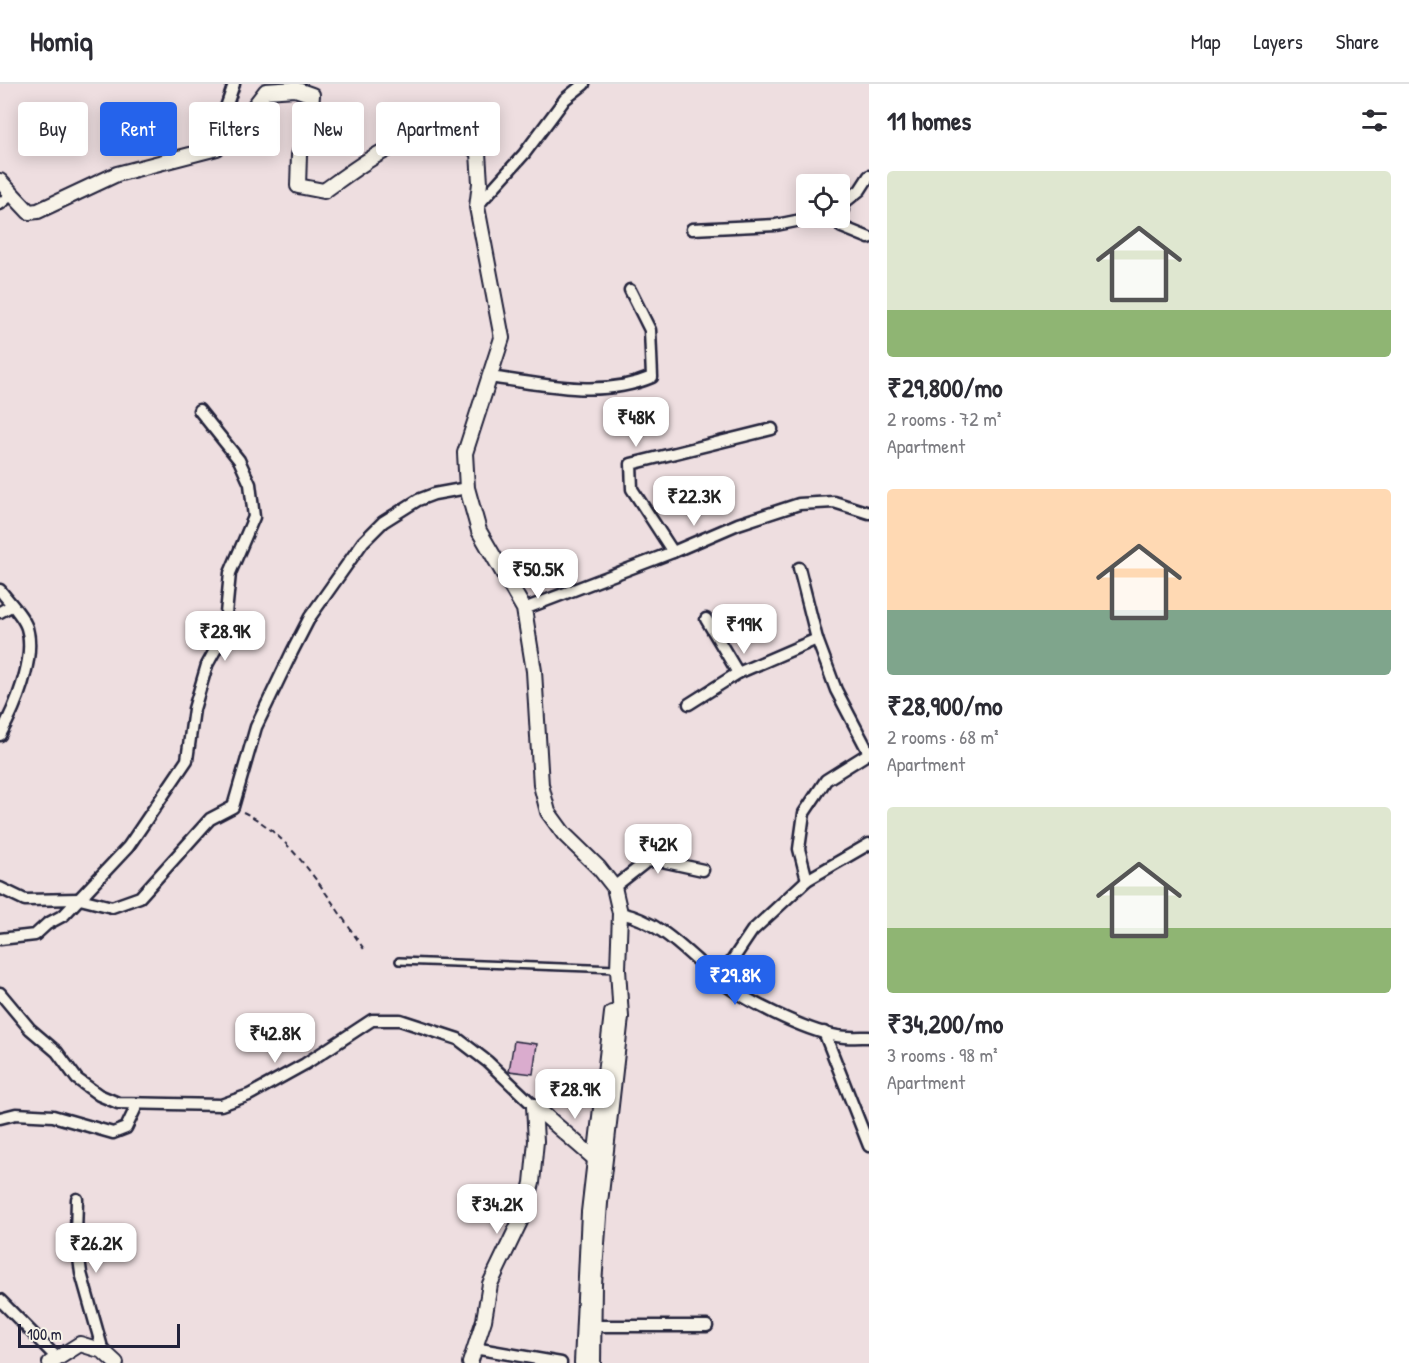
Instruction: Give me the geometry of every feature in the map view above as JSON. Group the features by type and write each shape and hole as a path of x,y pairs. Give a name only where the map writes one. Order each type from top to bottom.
{"street":[{"path":"477,207 524,154 565,99 572,84"},
{"path":"565,99 584,84"},
{"path":"226,102 230,87"},
{"path":"258,102 266,91 295,89 312,95 310,123 299,155 298,186 324,191 363,163 406,141 430,135 462,136 477,153 480,183 477,207 502,338 465,453 467,488 479,531 525,609 534,671 540,785 548,812 564,834 599,868 614,887 620,913 618,969 621,1017 590,1270 593,1363"},
{"path":"0,181 29,212 38,211 117,174 189,155"},
{"path":"850,198 860,190 869,176"},
{"path":"0,204 12,194"},
{"path":"692,229 776,225 796,221"},
{"path":"844,228 869,238"},
{"path":"489,377 594,390 633,385 652,377 650,330 630,290"},
{"path":"0,939 35,935 47,924 64,915 128,847 187,760 194,709 207,664 224,634 230,573 254,517 250,484 239,460 199,410"},
{"path":"673,552 632,489 631,464 772,429"},
{"path":"0,888 25,900 80,899 112,908 140,897 210,819 233,807 256,727 286,663 310,617 363,542 383,522 418,500 434,494 467,488"},
{"path":"525,609 673,552 738,524 799,504 834,501 869,513"},
{"path":"799,568 817,639 836,690 869,753 826,780 804,813 799,849 807,880"},
{"path":"0,590 27,627 29,654 19,693 0,735"},
{"path":"0,612 11,606"},
{"path":"706,620 738,673"},
{"path":"689,704 738,673 817,639"},
{"path":"719,980 752,931 807,880 869,844"},
{"path":"614,887 646,862 657,860 703,870"},
{"path":"620,913 638,917 678,942 719,980 783,1018 836,1036 869,1037"},
{"path":"582,1363 590,1270 594,1158 612,1011 619,991"},
{"path":"0,993 34,1034 57,1052 77,1079 99,1095 118,1103 137,1105 221,1105 249,1095 305,1064 372,1020 400,1020 458,1039 488,1062 594,1158"},
{"path":"824,1032 869,1146"},
{"path":"0,1118 16,1114 53,1116 113,1133 126,1128 137,1105"},
{"path":"470,1363 484,1320 490,1284 525,1213 532,1183 536,1141 534,1106"},
{"path":"77,1199 76,1236 81,1273 103,1351"},
{"path":"0,1300 53,1361 80,1344 103,1351 116,1363"},
{"path":"593,1326 707,1326"},
{"path":"474,1348 561,1363"}],"lane":[{"path":"399,961 618,969"}],"path":[{"path":"233,807 270,827 292,850 366,952"}],"building":[{"path":"514,1041 537,1044 533,1074 509,1071"}]}
